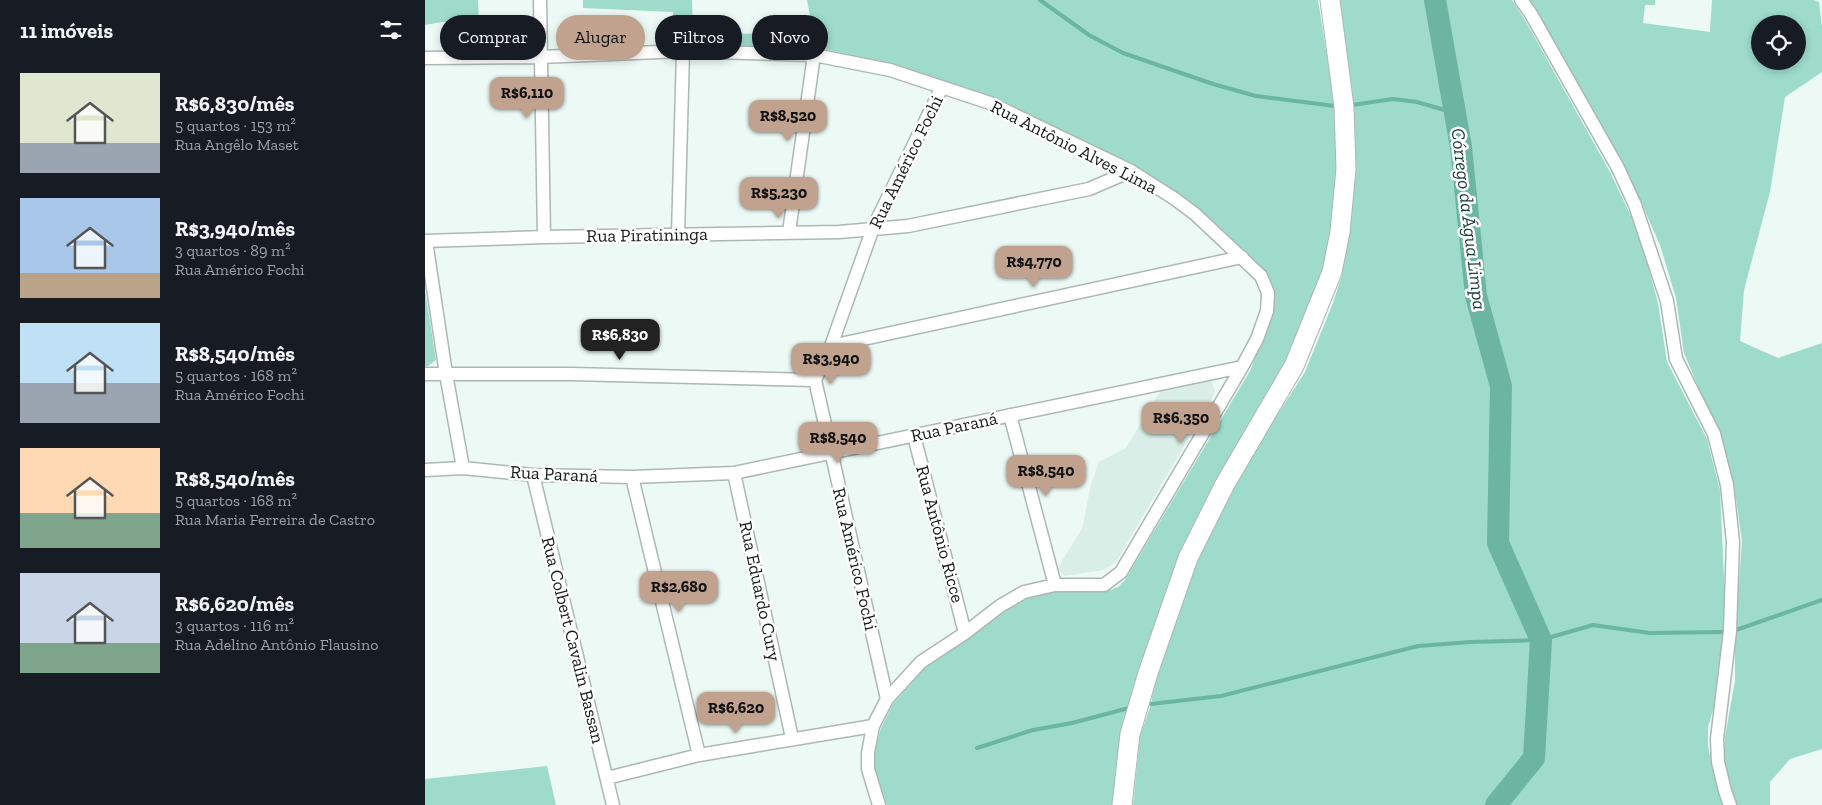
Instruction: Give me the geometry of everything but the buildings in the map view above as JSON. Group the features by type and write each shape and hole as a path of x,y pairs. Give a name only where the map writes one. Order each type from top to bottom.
{"main road":[{"path":"1122,805 1130,734 1148,673 1188,558 1225,484 1294,366 1332,272 1340,232 1346,169 1344,106 1330,0"}],"street":[{"path":"540,0 540,15"},
{"path":"1521,0 1618,168 1635,206 1667,301 1676,359 1716,442 1727,485 1733,542 1730,631 1717,739 1718,762 1725,791 1731,805"},
{"name":"Rua Antônio Alves Lima","path":"546,57 655,52"},
{"name":"Rua Antônio Alves Lima","path":"425,58 440,58"},
{"name":"Rua Antônio Alves Lima","path":"828,59 890,70 990,103 1131,171 1195,214 1261,276 1268,293 1267,311 1257,339 1121,572 1104,585 1055,585 1024,592 1000,606 965,633 921,662 887,699 873,726 868,752 868,769 879,805"},
{"path":"540,60 544,237"},
{"path":"677,235 683,60"},
{"path":"789,232 813,60"},
{"name":"Rua Américo Fochi","path":"887,699 815,380 831,346 873,228 942,87"},
{"name":"Rua Piratininga","path":"425,241 839,232 908,226 1089,189 1131,171"},
{"path":"425,241 463,468"},
{"path":"831,346 1242,257"},
{"name":"Rua Paraná","path":"425,470 463,468 533,475 632,477 734,472 1242,367"},
{"path":"425,374 571,374 815,380"},
{"path":"1010,415 1055,585"},
{"name":"Rua Antônio Ricce","path":"914,436 965,633"},
{"name":"Rua Eduardo Cury","path":"734,472 792,738"},
{"name":"Rua Colbert Cavalin Bassan","path":"533,475 613,805"},
{"path":"632,477 699,755"},
{"path":"607,778 699,755 873,726"}],"shaded area":[{"path":"1204,379 1211,380 1215,391 1211,400 1116,562 1103,570 1065,576 1057,569 1082,529 1091,485 1099,462 1126,448 1162,388"}],"green space":[{"path":"425,0 478,0 479,15 440,15 440,22 425,25"},
{"path":"583,0 692,0 692,15 673,15 673,12 583,8"},
{"path":"807,0 1318,0 1335,106 1337,167 1333,230 1306,328 1180,554 1168,585 1116,805 887,805 876,782 874,754 881,728 893,704 925,668 969,638 1004,610 1025,599 1057,590 1105,592 1118,587 1125,580 1250,371 1262,340 1265,273 1203,213 1137,170 893,66 828,50 828,15 810,15"},
{"path":"1338,0 1512,0 1610,172 1630,214 1644,252 1658,303 1667,362 1707,439 1720,490 1726,624 1716,700 1708,727 1708,746 1723,805 1133,805 1140,736 1151,704 1155,678 1196,558 1230,488 1305,372 1333,303 1342,275 1353,197 1355,163 1351,82"},
{"path":"1529,0 1655,0 1655,5 1645,5 1643,23 1710,32 1712,0 1814,0 1819,2 1822,27 1822,72 1785,97 1770,192 1744,290 1740,341 1778,358 1822,343 1822,749 1790,759 1770,782 1770,805 1735,805 1724,764 1725,737 1735,681 1735,641 1742,541 1734,484 1719,432 1684,353 1676,298 1660,245 1641,202 1552,37"},
{"path":"742,34 752,34 752,47 742,47"},
{"path":"425,290 436,360 428,366 425,366"},
{"path":"547,766 556,805 425,805 425,779"}],"waterway":[{"path":"1040,0 1089,35 1123,53 1213,84 1256,96 1335,106"},
{"name":"Córrego da Água Limpa","path":"1435,0 1461,147 1476,296 1501,386 1498,543 1541,640 1534,758 1496,805"},
{"path":"1352,105 1393,99 1417,102 1455,113"},
{"path":"1736,630 1822,600"},
{"path":"1151,704 1221,696 1418,646 1541,640 1593,625 1650,633 1724,632"},
{"path":"977,748 1033,730 1072,723 1129,708"}]}
